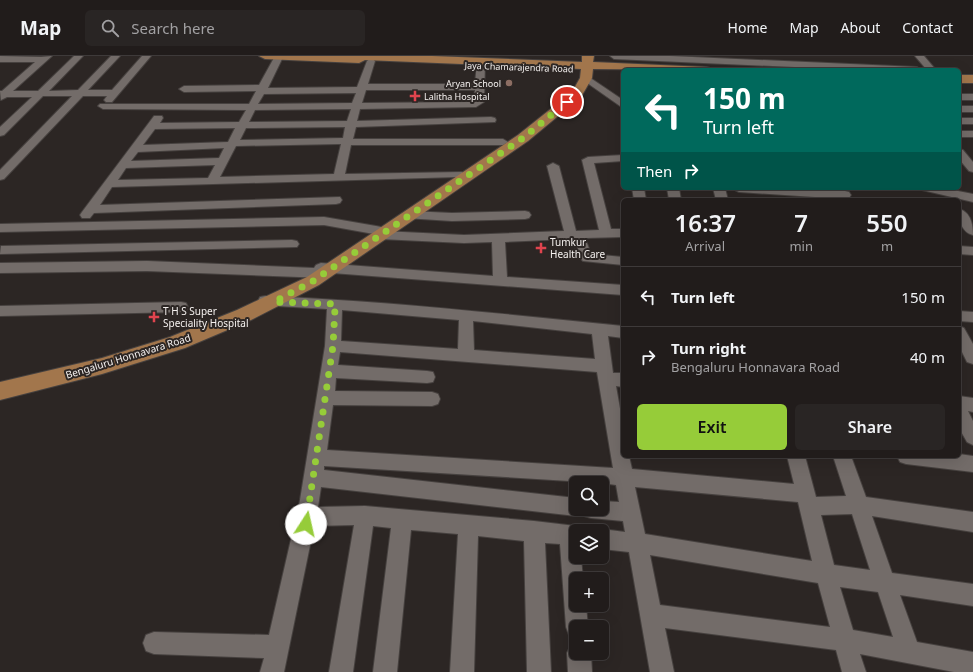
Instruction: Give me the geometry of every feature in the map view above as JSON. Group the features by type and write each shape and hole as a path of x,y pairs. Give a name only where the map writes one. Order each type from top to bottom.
{"main road":[{"name":"Jaya Chamarajendra Road","path":"265,56 371,61 584,66"},
{"name":"Jaya Chamarajendra Road","path":"345,56 480,64"},
{"path":"584,66 645,68"},
{"path":"584,66 621,71"},
{"path":"378,233 452,181 569,91 575,84 584,66"},
{"name":"Bengaluru Honnavara Road","path":"0,391 71,374 143,354 202,333 266,301 313,281 323,270 378,233 409,216 452,181 523,138 577,94 584,66"},
{"path":"961,79 973,79"},
{"path":"0,381 67,365 191,327 266,301"}],"street":[{"path":"0,133 79,56"},
{"path":"0,177 116,56"},
{"path":"148,56 103,106 251,107 473,105 479,102 480,64"},
{"path":"614,56 762,61 883,68"},
{"path":"919,56 930,68"},
{"path":"212,181 279,57"},
{"path":"2,96 46,58"},
{"path":"0,59 46,58"},
{"path":"339,177 346,141 353,124 361,88 371,61"},
{"path":"584,66 621,102"},
{"path":"78,226 152,126 193,78"},
{"path":"184,89 479,87"},
{"path":"2,96 115,92"},
{"path":"961,97 973,97"},
{"path":"473,105 479,132"},
{"path":"961,109 973,109"},
{"path":"136,149 232,144 346,141 479,132 491,120"},
{"path":"961,121 973,121"},
{"path":"152,126 353,124 479,132 503,142"},
{"path":"961,134 973,134"},
{"path":"961,157 973,169"},
{"path":"606,234 588,160 621,158"},
{"path":"124,165 224,161"},
{"path":"553,166 574,235 585,256 588,258 621,260"},
{"path":"109,184 339,177 452,181"},
{"path":"754,190 776,193 845,194"},
{"path":"928,194 948,198 973,198"},
{"path":"91,209 336,200"},
{"path":"409,216 452,217 525,215"},
{"path":"961,216 969,228"},
{"path":"0,228 324,221 378,233 464,239 621,233"},
{"path":"0,250 20,227"},
{"path":"498,238 500,281"},
{"path":"0,250 292,244"},
{"path":"961,250 973,251"},
{"path":"0,268 147,266 323,270 621,290"},
{"path":"266,301 335,304 466,315 621,332"},
{"path":"272,672 307,517 314,478 333,346 335,304"},
{"path":"0,311 181,306"},
{"path":"466,315 466,355"},
{"path":"961,316 973,317"},
{"path":"599,330 611,375 621,453"},
{"path":"961,336 973,359"},
{"path":"333,346 466,355 611,375"},
{"path":"961,358 973,359"},
{"path":"329,371 427,377"},
{"path":"325,398 432,399"},
{"path":"961,404 973,405"},
{"path":"961,416 973,437"},
{"path":"317,457 624,477 859,505 973,522"},
{"path":"622,458 662,672"},
{"path":"797,458 826,574 854,672"},
{"path":"843,458 909,652"},
{"path":"923,458 973,464"},
{"path":"314,478 569,506"},
{"path":"609,511 632,514"},
{"path":"307,517 365,515 569,535"},
{"path":"341,672 365,515"},
{"path":"385,672 402,519"},
{"path":"462,672 468,525"},
{"path":"534,531 539,672"},
{"path":"609,540 638,543 826,574 973,595"},
{"path":"574,564 577,620"},
{"path":"652,615 845,640 973,664"},
{"path":"154,643 278,647"},
{"path":"579,660 580,672"}],"place":[{"name":"Aryan School","path":"509,83"},
{"name":"Lalitha Hospital","path":"415,96"},
{"name":"Tumkur Health Care","path":"541,248"},
{"name":"T H S Super Speciality Hospital","path":"154,317"}],"route":[{"path":"306,524 334,339 335,304 274,302 313,281 523,138 567,102"}]}
